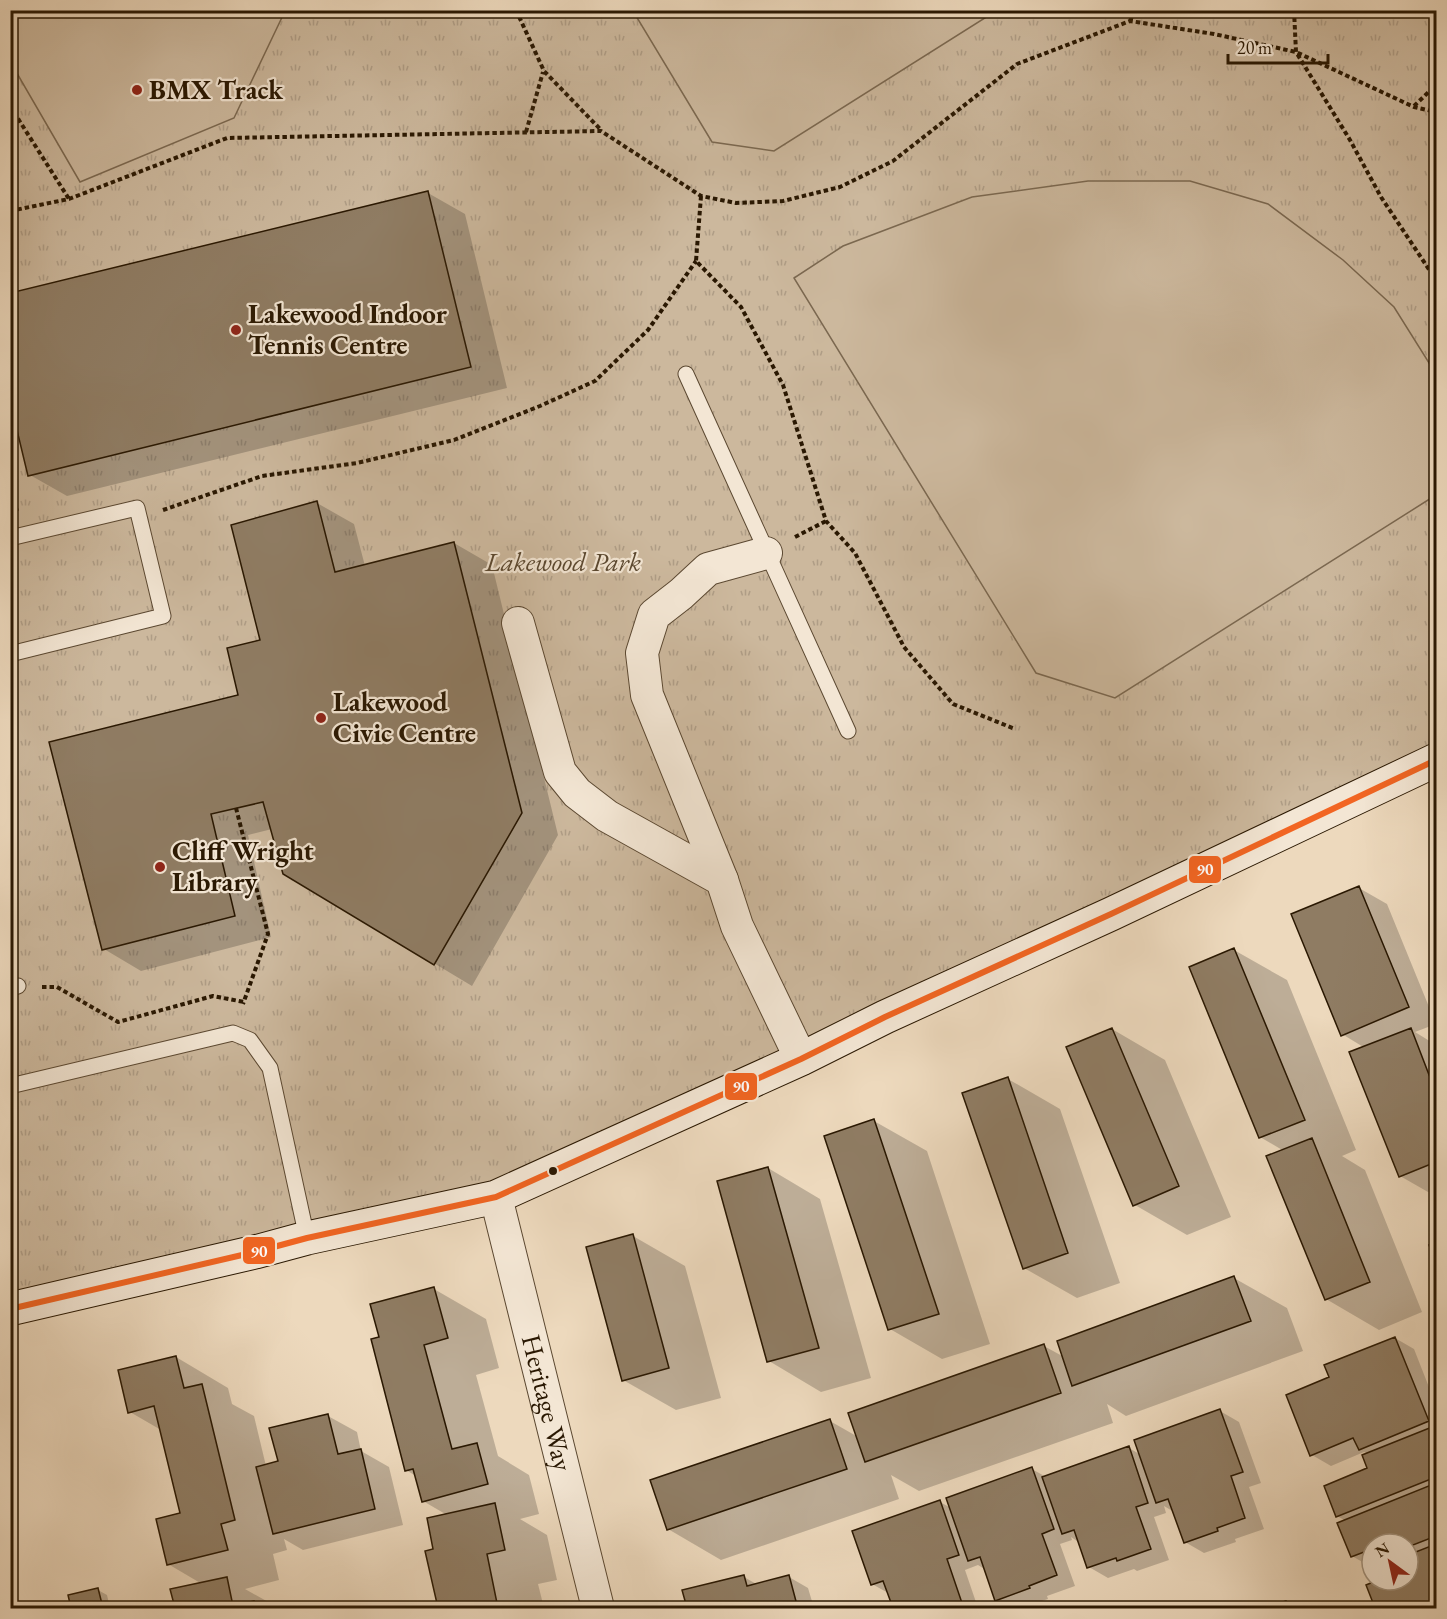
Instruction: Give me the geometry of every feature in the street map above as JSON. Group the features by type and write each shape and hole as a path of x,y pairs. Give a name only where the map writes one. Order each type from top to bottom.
{"street":[{"path":"765,553 708,569 654,615 642,653 647,695 722,880 737,926 801,1059"},
{"path":"518,623 560,772 577,792 607,816 722,880"},
{"path":"10,1309 307,1238 496,1197 801,1059 885,1017 1111,914 1437,760"},
{"name":"Heritage Way","path":"496,1197 598,1608"}],"lane":[{"path":"686,374 765,553 848,731"},
{"path":"10,538 136,508 163,616 10,654"},
{"path":"10,1086 233,1033 250,1040 270,1068 307,1238"}],"path":[{"path":"516,10 544,71 601,131 701,196 736,203 783,201 840,187 893,160 1017,64 1130,21 1214,34 1296,51 1414,106 1437,112"},
{"path":"1130,21 1135,10"},
{"path":"1294,10 1296,51 1350,140 1381,197 1437,280"},
{"path":"526,132 544,71"},
{"path":"1414,106 1437,85"},
{"path":"10,106 69,199"},
{"path":"10,211 69,199 227,138 601,131"},
{"path":"139,519 262,476 357,464 454,440 595,381 648,330 696,261 701,196"},
{"path":"696,261 741,307 783,385 826,521 855,553 904,646 953,704 1015,729"},
{"path":"233,1033 268,934 236,808"},
{"path":"14,987 57,987 118,1022 213,996 243,1002"}],"green space":[{"name":"Lakewood Park","path":"10,11 1436,11 1436,752 528,1183 11,1309"},
{"name":"BMX Track","path":"10,11 285,11 234,118 80,182 11,63"},
{"path":"633,11 996,11 774,151 712,142"},
{"path":"1088,181 1190,181 1268,204 1343,260 1394,307 1436,374 1436,495 1115,698 1036,673 794,278 843,246 972,197"}],"building":[{"name":"Lakewood Indoor Tennis Centre","path":"428,191 471,367 28,476 10,401 10,293"},
{"name":"Lakewood Civic Centre","path":"317,501 335,572 454,542 522,813 434,965 283,874 263,802 211,814 235,916 102,950 49,742 238,695 227,648 260,640 231,525"},
{"path":"1359,886 1409,1007 1341,1036 1291,914"},
{"path":"1234,948 1305,1120 1259,1138 1189,967"},
{"path":"1112,1028 1179,1186 1133,1206 1066,1047"},
{"path":"1411,1028 1436,1093 1436,1162 1399,1177 1349,1052"},
{"path":"1008,1077 1068,1253 1023,1269 962,1093"},
{"path":"874,1119 939,1314 888,1330 824,1136"},
{"path":"1312,1138 1370,1282 1325,1300 1266,1156"},
{"path":"768,1167 819,1348 767,1362 717,1181"},
{"path":"633,1234 669,1368 622,1381 586,1247"},
{"path":"1436,1242 1436,1264 1429,1245"},
{"path":"1234,1276 1251,1321 1072,1386 1057,1341"},
{"path":"434,1287 448,1338 424,1345 452,1449 477,1443 488,1484 422,1502 413,1469 405,1471 371,1339 379,1337 370,1304"},
{"path":"1395,1337 1429,1421 1359,1450 1353,1438 1310,1456 1286,1395 1329,1377 1324,1365"},
{"path":"1044,1344 1061,1393 865,1462 848,1413"},
{"path":"176,1356 184,1388 202,1384 235,1520 221,1524 228,1550 167,1565 156,1519 180,1513 154,1406 128,1413 118,1370"},
{"path":"1220,1409 1243,1472 1231,1476 1245,1518 1184,1543 1168,1499 1156,1503 1134,1440"},
{"path":"328,1414 338,1454 361,1449 375,1509 273,1534 256,1467 278,1461 269,1428"},
{"path":"830,1419 847,1469 667,1530 650,1480"},
{"path":"1432,1427 1436,1439 1436,1477 1336,1517 1324,1486 1367,1468 1362,1455"},
{"path":"1129,1446 1148,1503 1136,1507 1151,1549 1117,1561 1116,1558 1087,1568 1074,1530 1062,1534 1042,1477"},
{"path":"1032,1467 1054,1529 1042,1534 1057,1575 995,1601 980,1557 968,1561 946,1498"},
{"path":"1436,1483 1436,1536 1420,1542 1420,1532 1360,1532 1360,1554 1351,1557 1337,1523"},
{"path":"940,1500 959,1555 947,1559 962,1603 947,1608 893,1608 883,1581 871,1585 852,1531"},
{"path":"495,1503 505,1550 487,1554 498,1608 438,1608 425,1551 433,1549 427,1518"},
{"path":"1436,1544 1436,1608 1375,1608 1369,1592 1420,1592 1420,1550"},
{"path":"744,1575 747,1586 789,1575 797,1605 801,1604 802,1608 687,1608 682,1590"},
{"path":"227,1577 233,1606 254,1601 256,1608 175,1608 170,1589"},
{"path":"98,1588 103,1608 71,1608 68,1595"},
{"path":"1286,1601 1289,1608 1264,1608"}],"transit line":[{"name":"90","path":"10,1309 307,1238 496,1197 801,1059 885,1017 1111,914 1436,760"}],"place":[{"name":"BMX Track","path":"137,90"},
{"name":"Lakewood Indoor Tennis Centre","path":"236,330"},
{"name":"Lakewood Civic Centre","path":"321,718"},
{"name":"Cliff Wright Library","path":"160,867"}]}
